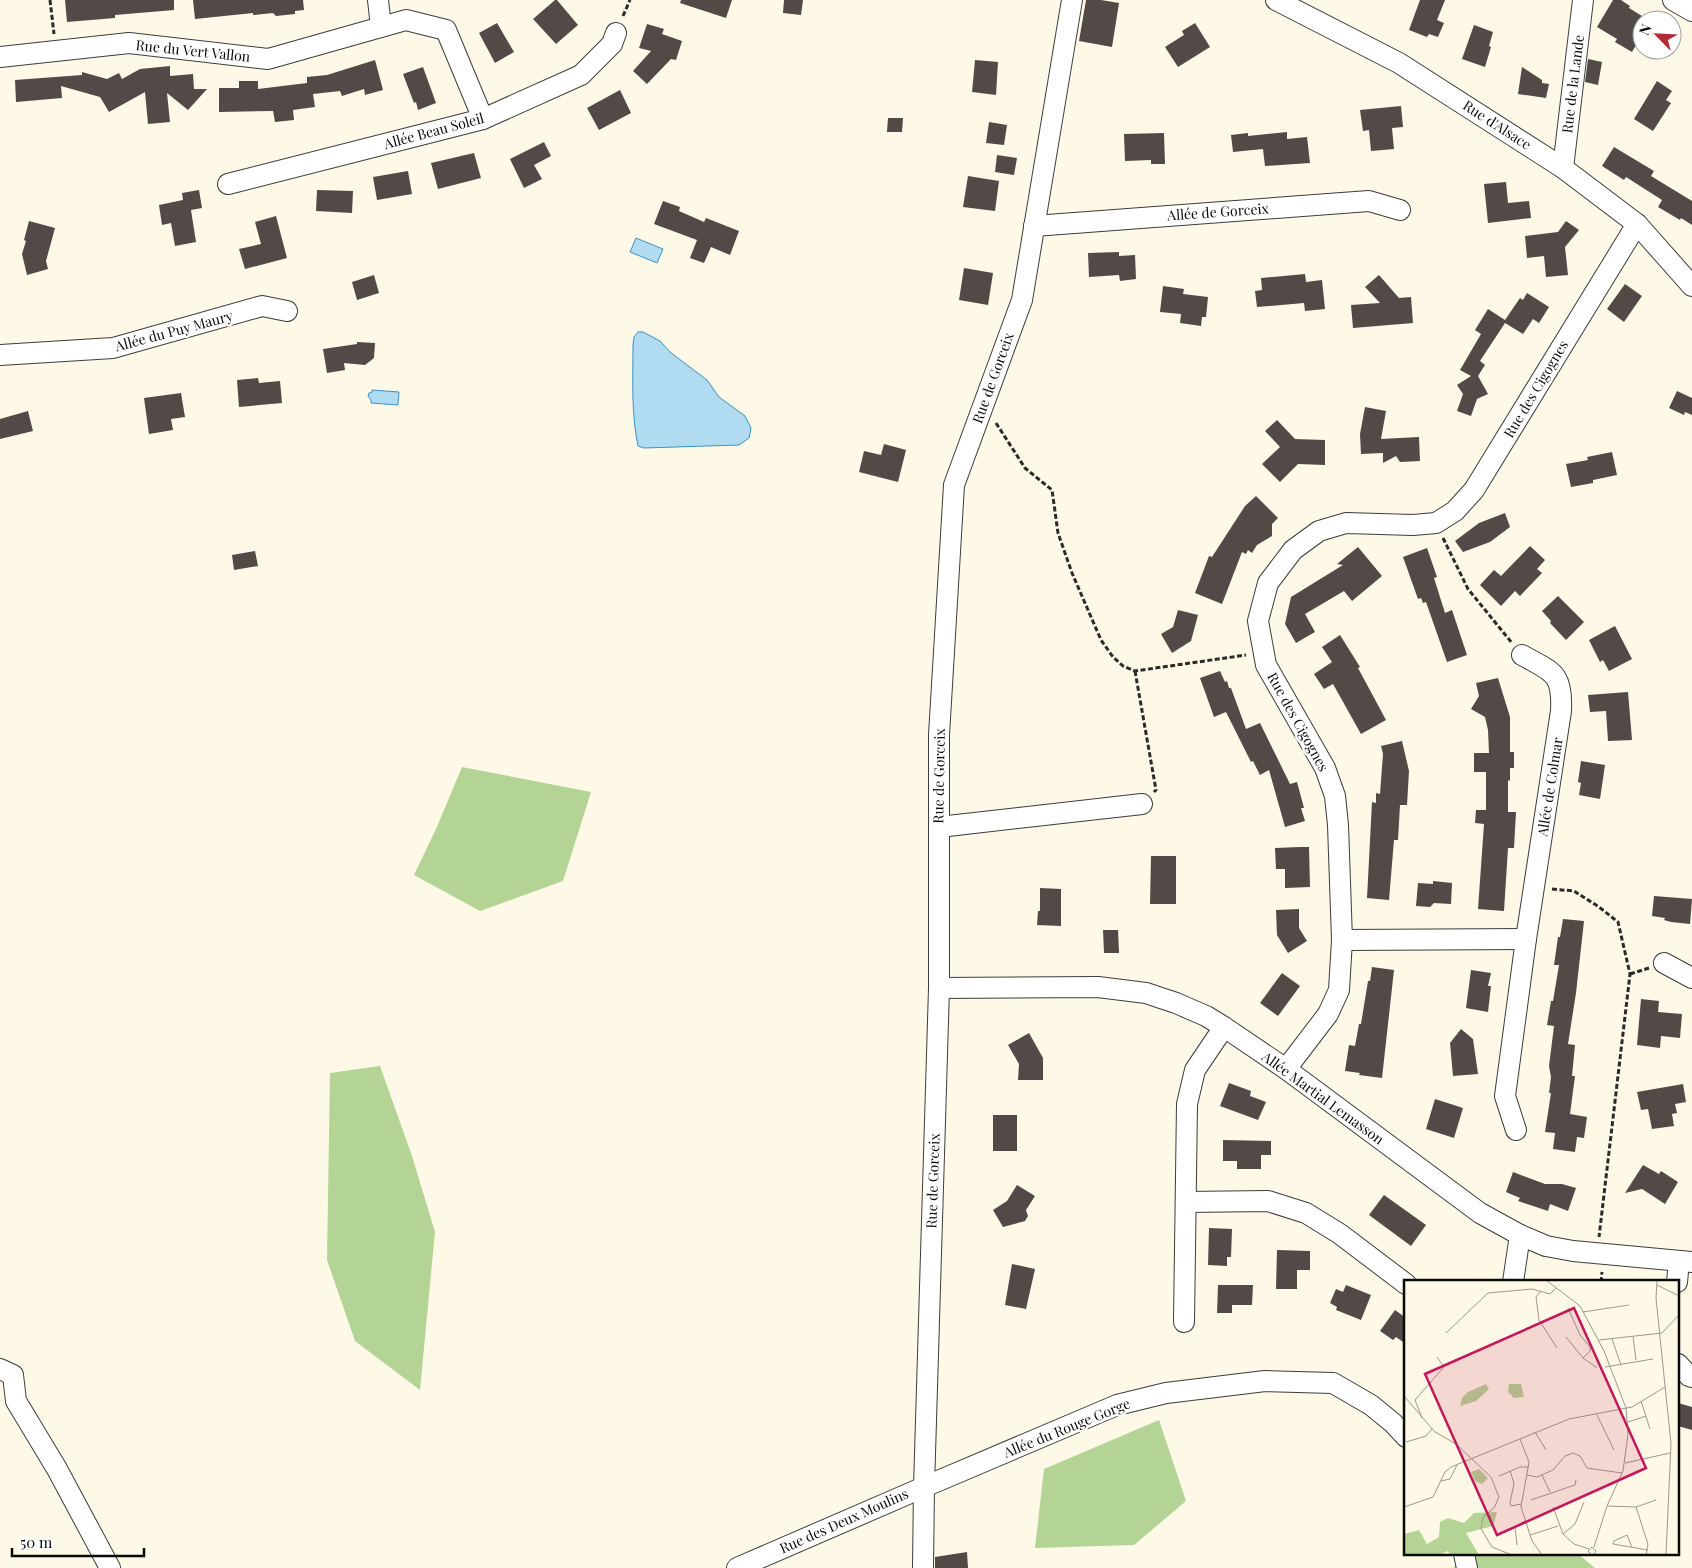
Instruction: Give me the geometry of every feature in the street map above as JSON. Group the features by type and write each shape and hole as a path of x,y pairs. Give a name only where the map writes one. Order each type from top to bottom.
{"street":[{"path":"378,0 382,27"},
{"name":"Rue de Gorceix","path":"923,1568 939,988 939,735 954,486 1022,300 1072,0"},
{"name":"Rue d'Alsace","path":"1276,0 1399,63 1564,168 1637,224 1692,286"},
{"name":"Rue de la Lande","path":"1564,168 1583,0"},
{"path":"1673,0 1692,11"},
{"name":"Rue du Vert Vallon","path":"0,57 129,44 268,59 406,20 446,30 483,119"},
{"name":"Allée Beau Soleil","path":"228,184 483,119 581,75 612,44 616,33"},
{"name":"Allée de Gorceix","path":"1034,226 1369,201 1400,210"},
{"name":"Rue des Cigognes","path":"1286,1070 1328,1014 1339,990 1342,940 1338,824 1335,796 1325,768 1266,665 1258,621 1268,584 1293,550 1319,531 1346,523 1413,525 1436,523 1455,511 1474,490 1637,224"},
{"name":"Allée du Puy Maury","path":"0,354 113,348 262,306 287,311"},
{"name":"Allée de Colmar","path":"1516,1130 1505,1096 1526,939 1561,711 1562,693 1555,674 1522,655"},
{"path":"939,827 1142,804"},
{"path":"1342,940 1526,939"},
{"path":"1664,963 1692,978"},
{"name":"Allée Martial Lemasson","path":"939,988 1098,987 1146,993 1176,1003 1206,1016 1224,1027 1286,1070 1480,1213 1520,1235 1546,1246 1573,1251 1685,1262"},
{"path":"1184,1322 1187,1104 1195,1070 1224,1027"},
{"path":"1186,1202 1268,1201 1306,1213 1340,1234 1404,1282"},
{"path":"1512,1280 1520,1235"},
{"path":"1678,1280 1685,1262"},
{"path":"1680,1366 1692,1377"},
{"path":"0,1369 13,1374 16,1401 57,1469 110,1568"},
{"name":"Allée du Rouge Gorge","path":"924,1487 1116,1405 1166,1392 1265,1381 1332,1384 1371,1404 1393,1423 1404,1436"},
{"name":"Rue des Deux Moulins","path":"738,1568 924,1487"}],"path":[{"path":"50,0 55,51"},
{"path":"984,404 1025,468 1052,490 1058,533 1072,573 1101,640 1113,657 1123,666 1135,671 1264,653"},
{"path":"1436,523 1468,589 1522,655"},
{"path":"1135,671 1156,790 1142,804"},
{"path":"1534,887 1574,891 1599,907 1618,922 1628,961 1629,984 1597,1253"}],"green space":[{"path":"462,767 591,792 563,881 480,911 414,875"},
{"path":"380,1066 412,1156 435,1232 420,1390 355,1341 327,1260 330,1073"},
{"path":"1159,1420 1186,1501 1134,1545 1035,1548 1044,1469"},
{"path":"1459,1556 1580,1556 1595,1568 1454,1568"}],"water":[{"path":"636,238 663,249 657,263 630,252"},
{"path":"638,332 643,332 660,341 670,352 707,380 719,397 745,416 751,428 749,438 739,445 644,448 638,446 633,408 633,345 634,337"},
{"path":"372,390 399,392 398,405 371,403 368,396"}],"building":[{"path":"65,0 174,0 174,10 115,15 115,18 67,22"},
{"path":"193,0 303,0 304,10 295,11 295,14 276,16 273,13 253,15 253,13 195,19"},
{"path":"555,0 578,25 556,44 533,19"},
{"path":"681,0 732,0 726,18 680,3"},
{"path":"784,0 803,0 801,15 783,13"},
{"path":"1086,0 1119,3 1112,47 1079,41"},
{"path":"1420,0 1445,0 1437,20 1444,23 1438,37 1429,34 1427,37 1409,30"},
{"path":"1613,0 1621,0 1630,6 1629,8 1632,10 1632,52 1615,42 1617,39 1597,27"},
{"path":"497,23 514,52 495,63 479,33"},
{"path":"1195,23 1210,47 1178,67 1165,47 1184,35 1182,31"},
{"path":"647,24 664,29 662,34 682,41 676,60 671,59 647,84 633,71 651,51 639,48"},
{"path":"1474,25 1493,32 1485,67 1462,59"},
{"path":"1588,59 1602,62 1598,85 1585,82"},
{"path":"375,60 383,90 365,95 364,89 342,96 340,91 313,94 315,107 293,110 294,120 275,122 273,111 219,112 219,88 239,88 239,81 258,81 258,89 307,83 307,77 327,75"},
{"path":"975,60 998,62 996,95 972,92"},
{"path":"170,66 170,76 193,74 194,89 207,89 188,110 167,93 170,122 148,124 145,92 109,112 100,97 61,86 62,98 16,102 15,80 82,75 82,72 107,79 119,73 122,79 140,69"},
{"path":"423,67 436,103 418,110 403,74"},
{"path":"1522,67 1542,80 1542,83 1549,84 1546,98 1518,94"},
{"path":"1657,81 1672,91 1666,100 1671,103 1653,131 1634,119"},
{"path":"620,90 631,113 599,130 587,108"},
{"path":"1401,106 1403,127 1392,128 1394,149 1371,151 1369,130 1363,131 1360,110"},
{"path":"888,118 903,118 902,132 887,132"},
{"path":"989,122 1007,125 1004,145 986,143"},
{"path":"1287,132 1287,139 1307,137 1310,163 1265,166 1263,149 1233,152 1231,135 1248,133 1248,136"},
{"path":"1164,133 1165,164 1151,164 1151,160 1125,161 1124,134"},
{"path":"544,142 551,156 534,165 542,179 524,188 510,159"},
{"path":"1614,147 1654,171 1651,176 1692,201 1692,225 1658,207 1662,200 1626,177 1624,180 1602,166"},
{"path":"474,153 481,178 438,189 431,163"},
{"path":"997,155 1017,158 1014,175 995,172"},
{"path":"408,171 412,194 377,200 373,177"},
{"path":"968,176 999,181 995,211 963,207"},
{"path":"1506,182 1508,203 1529,201 1531,218 1488,223 1484,184"},
{"path":"199,190 202,208 191,210 196,242 175,246 171,223 162,225 159,205 183,200 182,193"},
{"path":"317,190 353,191 352,213 316,211"},
{"path":"663,201 680,207 679,211 704,222 706,218 739,231 730,255 711,247 704,263 690,258 697,240 654,224"},
{"path":"276,216 287,258 245,269 239,249 261,244 255,222"},
{"path":"29,221 55,228 46,261 48,269 27,275 22,254"},
{"path":"1566,221 1579,230 1565,247 1568,275 1546,277 1544,256 1527,258 1525,236 1558,232"},
{"path":"1119,252 1119,256 1135,255 1136,279 1120,281 1119,275 1089,277 1088,253"},
{"path":"964,268 993,273 988,305 959,300"},
{"path":"1305,274 1306,282 1322,280 1325,309 1305,311 1304,303 1257,307 1255,291 1262,290 1261,278"},
{"path":"374,275 379,293 357,300 352,282"},
{"path":"1379,275 1399,298 1411,297 1413,323 1353,328 1351,305 1380,303 1365,287"},
{"path":"1625,284 1642,296 1624,322 1607,309"},
{"path":"1163,286 1184,289 1183,294 1208,297 1206,317 1202,317 1201,326 1180,323 1181,314 1160,312"},
{"path":"1527,293 1549,307 1539,323 1533,319 1523,334 1505,323 1480,361 1485,365 1478,376 1488,394 1477,399 1471,416 1457,411 1463,394 1457,385 1471,376 1460,370 1481,334 1475,330 1488,309 1505,320 1520,298 1523,300"},
{"path":"357,342 375,343 374,358 365,365 344,363 345,370 327,373 323,349 357,344"},
{"path":"258,378 259,383 280,381 282,403 239,407 237,380"},
{"path":"1677,391 1692,398 1692,415 1685,412 1684,415 1669,408"},
{"path":"181,393 185,417 171,419 173,430 149,434 144,398"},
{"path":"1365,407 1386,411 1381,439 1419,437 1420,461 1400,462 1396,456 1383,463 1383,453 1361,454 1360,434"},
{"path":"28,411 33,431 0,439 0,419"},
{"path":"1277,420 1295,439 1325,440 1325,465 1298,464 1280,482 1262,464 1280,447 1265,431"},
{"path":"884,444 906,450 898,482 859,472 864,451 881,455"},
{"path":"1612,452 1617,475 1593,480 1593,483 1571,487 1566,464 1588,460 1587,457"},
{"path":"1256,496 1278,518 1272,524 1272,536 1257,545 1252,553 1248,550 1246,554 1242,552 1222,604 1195,593 1209,556 1212,557 1245,506"},
{"path":"1505,513 1510,527 1490,542 1463,552 1455,541 1479,523"},
{"path":"1530,546 1545,560 1537,569 1542,573 1520,596 1515,591 1501,606 1480,585 1494,570 1501,576"},
{"path":"1358,547 1382,576 1352,601 1344,591 1305,614 1315,632 1296,643 1285,624 1291,597 1343,565 1337,564"},
{"path":"1427,548 1437,577 1434,578 1445,613 1452,610 1467,655 1447,662 1426,602 1423,603 1421,598 1418,599 1403,557"},
{"path":"255,551 258,566 234,570 232,555"},
{"path":"1558,596 1584,622 1566,640 1542,611"},
{"path":"1178,610 1198,615 1191,641 1172,653 1161,634 1173,627"},
{"path":"1615,626 1632,659 1609,671 1603,660 1600,662 1589,640"},
{"path":"1340,635 1360,667 1358,668 1386,720 1361,734 1333,684 1324,689 1314,674 1332,662 1322,647"},
{"path":"1220,671 1225,682 1227,681 1229,688 1231,688 1246,729 1260,723 1290,784 1297,782 1304,808 1301,808 1305,821 1285,827 1269,770 1260,775 1253,761 1251,762 1226,712 1214,717 1200,678"},
{"path":"1498,678 1510,717 1510,752 1514,752 1514,768 1510,768 1510,781 1508,780 1508,812 1516,812 1514,848 1508,848 1504,911 1478,909 1484,824 1475,823 1476,810 1486,810 1486,772 1474,772 1474,753 1489,753 1488,730 1485,717 1471,709 1479,696 1476,683"},
{"path":"1628,692 1632,740 1608,741 1606,711 1590,712 1588,695"},
{"path":"1402,741 1409,771 1407,805 1400,805 1398,840 1394,840 1389,900 1367,898 1372,802 1376,803 1376,793 1380,794 1383,754 1381,746"},
{"path":"1581,761 1605,765 1600,799 1579,795 1581,783 1578,782"},
{"path":"1309,847 1310,887 1285,888 1285,869 1276,869 1275,848"},
{"path":"1151,856 1176,856 1176,904 1150,904"},
{"path":"1433,881 1452,883 1451,904 1434,903 1430,907 1416,906 1418,883 1433,884"},
{"path":"1040,888 1061,889 1061,926 1037,925 1038,911 1040,911"},
{"path":"1654,896 1692,899 1690,924 1671,922 1664,920 1665,918 1652,916"},
{"path":"1299,909 1299,928 1307,941 1288,953 1277,935 1276,910"},
{"path":"1563,919 1584,921 1568,1044 1575,1045 1572,1076 1575,1076 1570,1114 1587,1117 1584,1138 1577,1137 1575,1152 1553,1149 1555,1133 1545,1132 1551,1093 1549,1093 1551,1077 1549,1066 1554,1026 1547,1025 1559,965 1554,965"},
{"path":"1103,930 1118,930 1119,953 1104,953"},
{"path":"1372,967 1394,970 1382,1078 1345,1071 1349,1045 1355,1046 1359,1024 1361,1024"},
{"path":"1471,970 1491,973 1488,986 1491,986 1488,1012 1466,1008"},
{"path":"1282,973 1300,986 1278,1016 1260,1003"},
{"path":"1641,999 1659,1001 1658,1012 1682,1014 1680,1038 1661,1036 1660,1048 1637,1045"},
{"path":"1461,1029 1473,1039 1478,1074 1453,1076 1450,1043"},
{"path":"1029,1033 1043,1058 1043,1080 1018,1080 1019,1064 1008,1045"},
{"path":"1229,1083 1251,1091 1250,1096 1266,1102 1258,1120 1220,1106"},
{"path":"1683,1084 1686,1102 1675,1104 1677,1113 1672,1114 1674,1126 1652,1129 1648,1109 1641,1110 1637,1092"},
{"path":"1435,1099 1463,1108 1454,1138 1426,1129"},
{"path":"993,1115 1017,1115 1017,1151 993,1151"},
{"path":"1223,1140 1271,1141 1271,1155 1261,1155 1261,1169 1237,1169 1237,1161 1223,1161"},
{"path":"1643,1165 1659,1174 1661,1171 1678,1182 1665,1204 1642,1189 1625,1193"},
{"path":"1513,1172 1545,1184 1562,1184 1576,1188 1568,1211 1550,1204 1548,1211 1518,1201 1520,1198 1506,1192"},
{"path":"1017,1185 1035,1196 1026,1210 1028,1216 1025,1221 1003,1227 993,1210 1007,1201"},
{"path":"1384,1195 1426,1225 1411,1246 1369,1215"},
{"path":"1209,1228 1232,1229 1231,1257 1227,1257 1227,1266 1208,1265"},
{"path":"1277,1250 1310,1251 1310,1270 1297,1270 1297,1289 1276,1289"},
{"path":"1012,1264 1035,1269 1026,1309 1005,1305"},
{"path":"1218,1285 1253,1285 1252,1305 1232,1305 1232,1313 1217,1313"},
{"path":"1346,1285 1371,1295 1361,1320 1336,1310 1337,1307 1330,1303 1336,1289 1343,1292"},
{"path":"1395,1310 1404,1317 1404,1343 1396,1337 1393,1340 1380,1331"},
{"path":"1680,1404 1692,1407 1692,1430 1680,1427"},
{"path":"967,1552 968,1568 935,1568 935,1557"}]}
